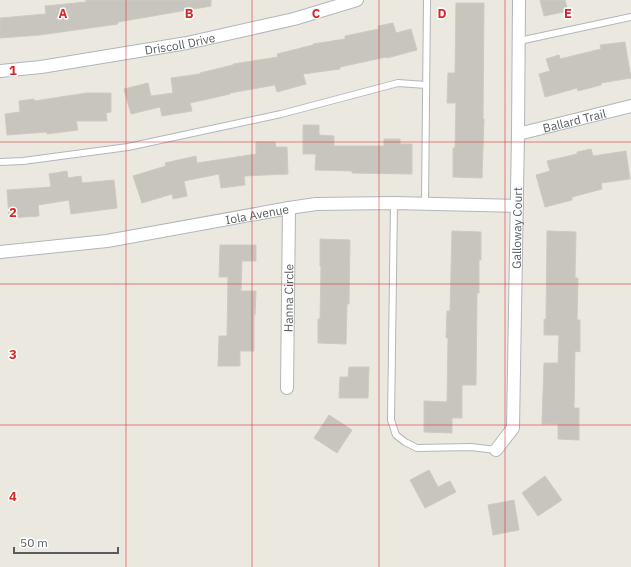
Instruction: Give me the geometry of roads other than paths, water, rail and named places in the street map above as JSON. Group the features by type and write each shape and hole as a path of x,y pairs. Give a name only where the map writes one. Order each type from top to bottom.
{"street":[{"name":"Driscoll Drive","path":"0,71 41,67 187,43 294,19 357,0"},
{"name":"Galloway Court","path":"496,450 513,428 519,0"},
{"name":"Ballard Trail","path":"518,134 631,106"},
{"name":"Iola Avenue","path":"0,252 107,241 316,204 394,203 517,206"},
{"name":"Hanna Circle","path":"287,388 289,208"}],"lane":[{"path":"425,204 427,0"},
{"path":"519,41 631,17"},
{"path":"0,162 23,161 128,147 281,114 398,83 426,85"},
{"path":"394,203 391,420 396,435 405,442 417,448 471,447 496,450"}]}
